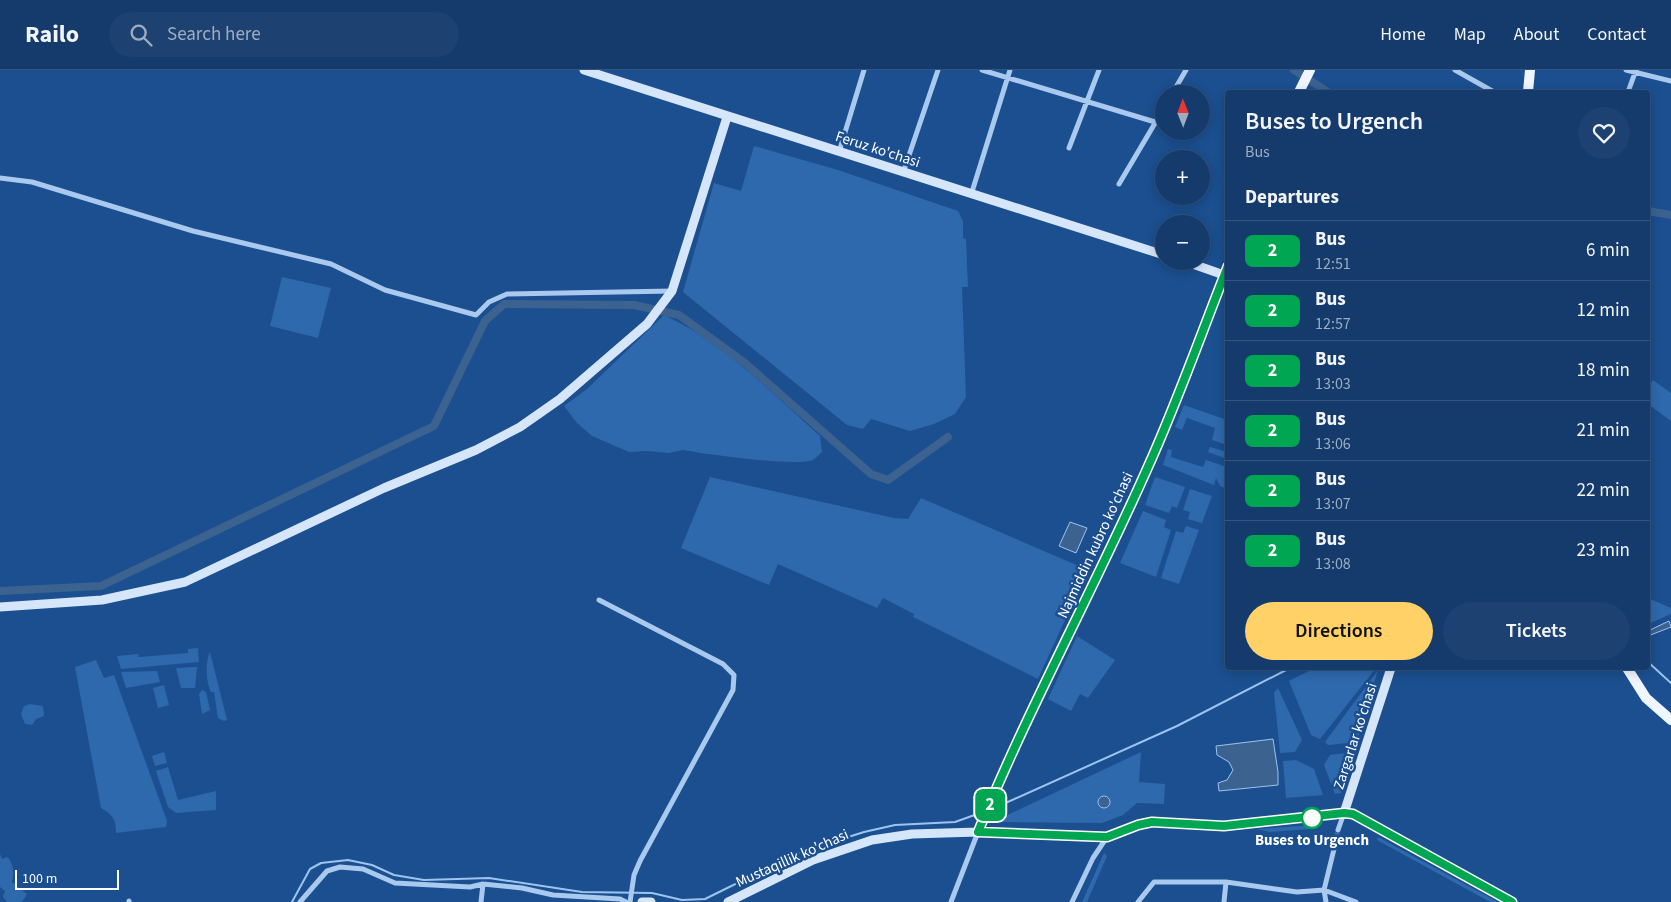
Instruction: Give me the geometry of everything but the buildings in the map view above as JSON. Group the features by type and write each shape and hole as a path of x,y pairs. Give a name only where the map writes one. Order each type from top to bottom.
{"main road":[{"name":"Feruz ko'chasi","path":"584,70 838,153 1155,252"},
{"path":"1301,88 1310,70"},
{"path":"1528,90 1530,70"},
{"path":"0,607 102,600 185,582 384,488 476,450 520,427 560,399 648,323 672,292 727,117"},
{"path":"1210,268 1225,272"},
{"name":"Najmiddin kubro ko'chasi","path":"978,832 1148,469 1225,275"},
{"name":"Zargarlar ko'chasi","path":"1344,813 1390,670"},
{"path":"1628,670 1646,698 1671,720"},
{"name":"Mustaqillik ko'chasi","path":"728,902 813,860 872,840 912,834 978,832 1107,837 1138,825 1152,822 1224,826 1344,813"},
{"path":"642,902 651,902"}],"street":[{"path":"838,153 864,70"},
{"path":"903,173 938,70"},
{"path":"982,70 1155,122"},
{"path":"971,195 1010,70"},
{"path":"1069,148 1099,70"},
{"path":"1177,85 1186,70"},
{"path":"1455,70 1490,90"},
{"path":"1626,70 1671,81"},
{"path":"1629,90 1636,71"},
{"path":"1120,184 1155,124"},
{"path":"0,178 32,182 193,231 331,264 385,290 476,315 489,302 507,294 672,292"},
{"path":"300,902 327,871 340,867 363,869 395,883 470,887 484,884 522,888 553,895 629,901 631,887 640,861 733,690 734,675 723,664 599,600"},
{"path":"1338,830 1344,813 1353,814 1512,902"},
{"path":"951,902 978,832"},
{"path":"1072,902 1092,858 1107,837"},
{"path":"1326,902 1324,890 1335,845"},
{"path":"1138,902 1154,882 1226,882 1297,892 1324,890 1356,902"},
{"path":"1224,902 1226,882"},
{"path":"481,902 484,884"}],"shaded area":[{"path":"754,146 838,170 958,211 963,221 963,238 966,239 968,287 962,287 966,397 955,414 934,424 910,431 871,419 863,429 847,425 683,292 714,183 741,191"},
{"path":"282,277 331,288 318,338 270,326"},
{"path":"664,315 707,339 765,386 820,436 822,452 813,460 789,462 683,450 669,453 629,452 592,436 577,423 564,406 587,389"},
{"path":"1653,380 1671,393 1671,421 1650,405 1650,385"},
{"path":"1184,405 1225,419 1225,444 1212,440 1215,428 1187,418 1182,430 1175,427"},
{"path":"1210,447 1225,451 1225,458 1208,452"},
{"path":"1168,449 1172,450 1171,457 1203,467 1206,460 1225,466 1225,488 1220,486 1216,478 1214,485 1163,465"},
{"path":"710,477 894,518 908,519 921,498 1088,570 1038,679 913,617 914,614 883,598 877,608 778,564 769,585 681,548"},
{"path":"1155,477 1185,487 1177,508 1172,506 1169,513 1145,505"},
{"path":"1190,489 1212,496 1202,523 1188,519 1190,512 1183,510"},
{"path":"1143,511 1166,520 1164,527 1171,530 1156,577 1120,563"},
{"path":"1070,522 1087,528 1076,553 1059,546"},
{"path":"1186,526 1199,530 1179,584 1161,578 1176,531 1183,533"},
{"path":"1650,599 1671,608 1671,614 1650,623"},
{"path":"1669,621 1671,627 1650,635 1650,630"},
{"path":"1077,636 1115,660 1088,698 1080,694 1071,711 1048,699"},
{"path":"198,648 199,662 121,669 117,656 138,654 139,657 188,653 188,649"},
{"path":"210,652 227,720 224,721 218,718 214,692 211,692 208,683 207,666"},
{"path":"96,660 104,678 114,675 167,821 166,827 116,833 113,818 101,808 75,667"},
{"path":"197,667 195,688 181,688 176,668"},
{"path":"1311,670 1374,670 1320,739 1311,735 1289,681"},
{"path":"1378,670 1357,742 1328,745 1325,742"},
{"path":"157,671 160,682 126,688 121,672"},
{"path":"164,685 169,705 158,708 153,688"},
{"path":"1278,688 1302,740 1295,752 1280,753 1274,693"},
{"path":"202,690 206,692 210,710 202,714 199,694"},
{"path":"30,704 43,706 44,716 36,719 32,725 25,724 21,714 24,706"},
{"path":"1273,739 1278,785 1219,791 1218,783 1227,780 1233,770 1229,762 1217,755 1216,746"},
{"path":"164,752 167,763 155,766 152,756"},
{"path":"1141,752 1139,782 1165,784 1164,804 1137,803 1123,815 1102,823 1001,822 1001,818"},
{"path":"1355,752 1341,793 1335,794 1324,765 1330,755"},
{"path":"1296,760 1314,769 1323,795 1286,798 1283,761"},
{"path":"168,767 178,800 216,791 216,810 176,813 168,807 156,771"},
{"path":"1102,796 1106,796 1110,802 1106,808 1102,808 1098,804 1098,800"},
{"path":"1315,825 1310,829 1270,832 1257,829"},
{"path":"1378,837 1498,902 1490,902 1377,840"},
{"path":"1104,853 1107,856 1087,902 1082,902"},
{"path":"0,854 2,859 7,857 11,862 12,882 27,894 22,902 7,902 3,897 5,891 0,887"}],"waterway":[{"path":"1294,70 1325,90"},
{"path":"1650,211 1671,215"},
{"path":"0,591 101,586 434,426 485,321 504,304 634,305 679,315 745,363 871,474 888,480 948,437"},
{"path":"1650,664 1671,683"},
{"path":"990,810 1177,726 1286,670"},
{"path":"292,902 310,869 321,863 348,860 372,865 394,875 424,880 489,878 582,892 652,893 682,900 705,899 798,853 864,832 895,825 955,822 983,812"}],"tunnel":[{"path":"1335,845 1338,830"}],"bus line":[{"name":"2","path":"1225,274 1148,469 1007,766 978,832 1107,837 1138,825 1152,822 1224,826 1344,813 1353,814 1512,902"}],"place":[{"name":"Buses to Urgench","path":"1312,818"}]}
